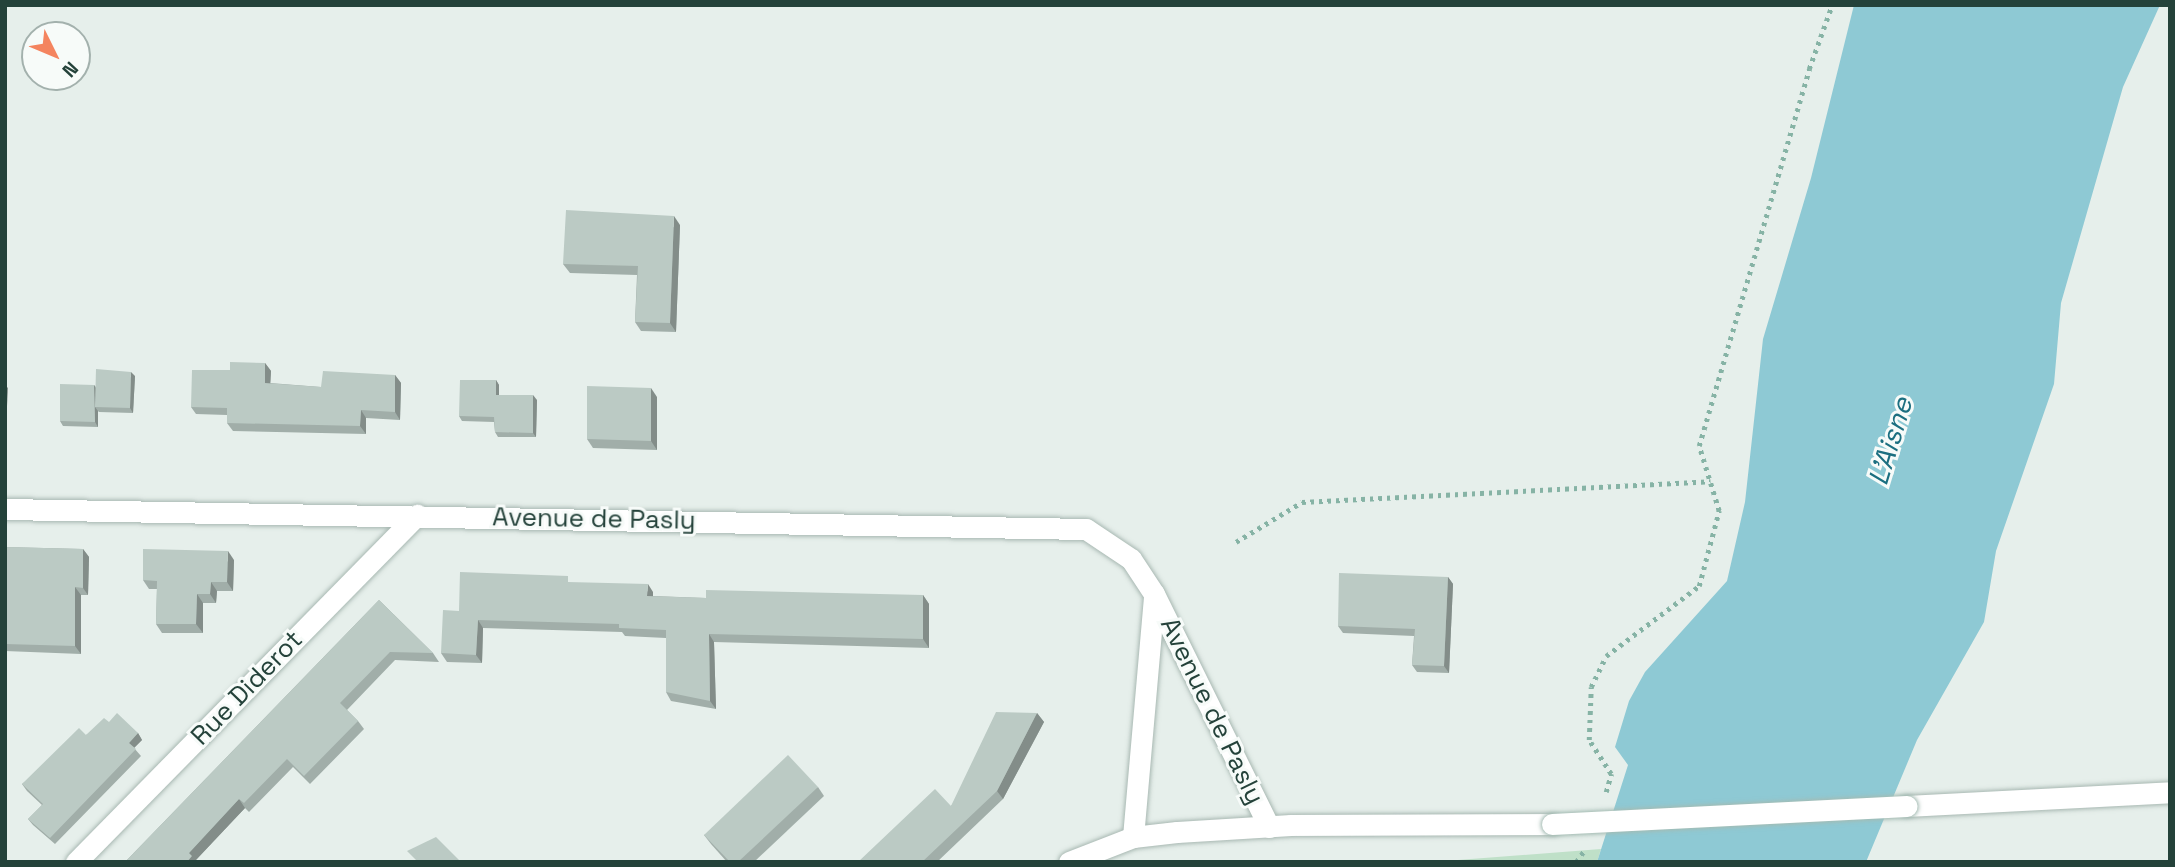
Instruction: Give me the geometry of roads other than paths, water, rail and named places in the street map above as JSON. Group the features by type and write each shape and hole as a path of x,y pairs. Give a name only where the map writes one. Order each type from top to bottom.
{"street":[{"name":"Avenue de Pasly","path":"5,509 1086,529 1131,559 1154,594 1269,827"},
{"name":"Rue Diderot","path":"76,862 417,515"},
{"name":"Avenue de Pasly","path":"1133,837 1154,594"},
{"path":"1069,862 1133,837 1269,827 1552,824 2170,792"}],"water":[{"name":"L'Aisne","path":"1854,5 2160,5 2123,87 2061,303 2054,384 1996,551 1984,622 1917,740 1866,862 1597,862 1628,765 1615,747 1629,701 1645,672 1727,581 1745,502 1763,339 1811,178"}]}
